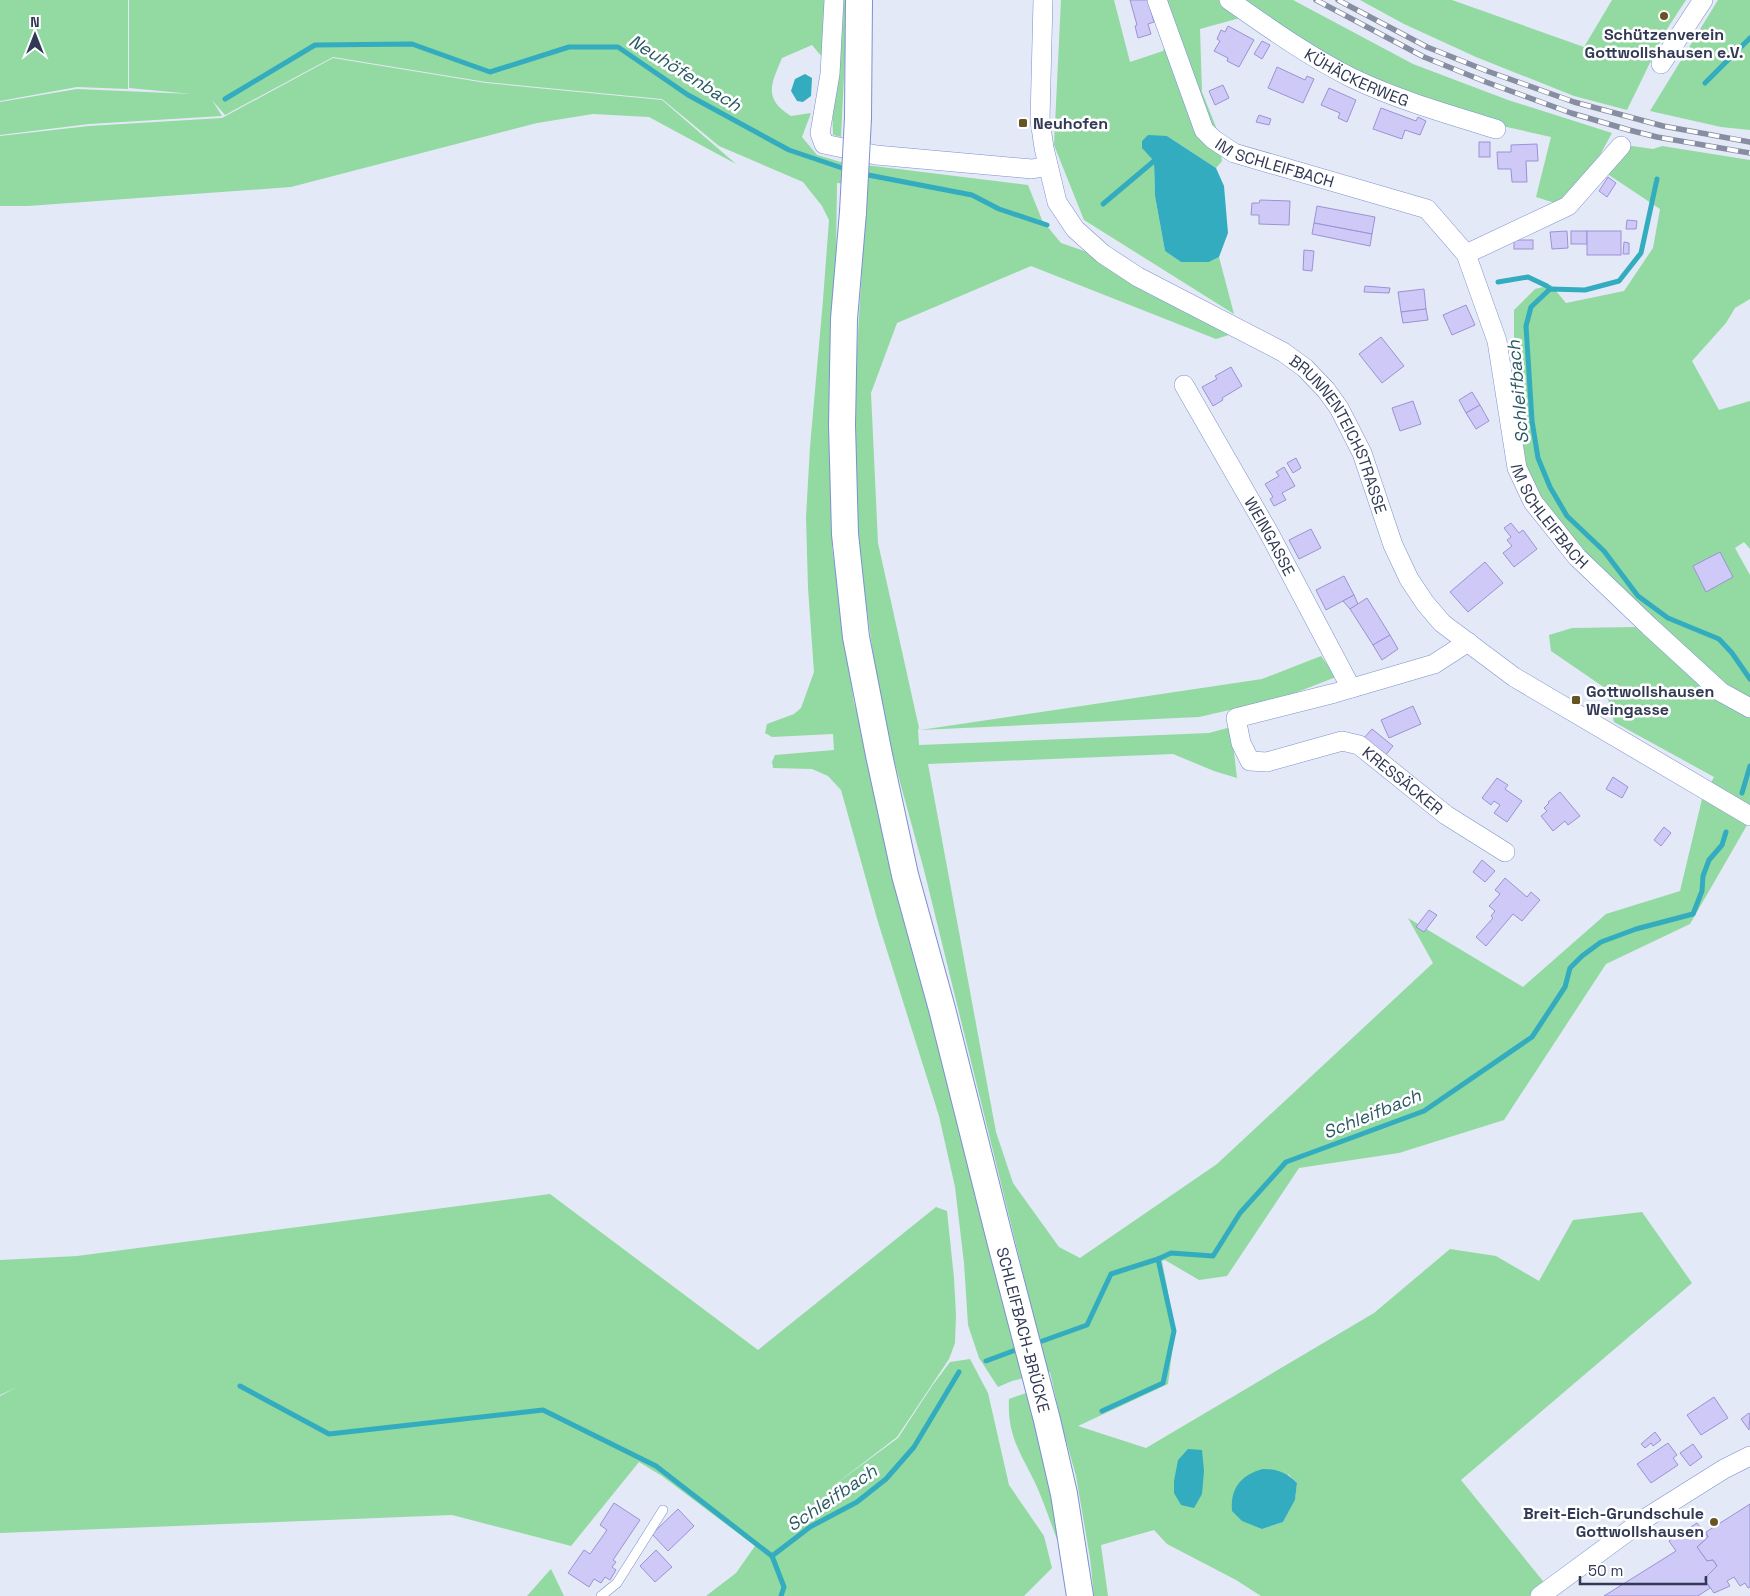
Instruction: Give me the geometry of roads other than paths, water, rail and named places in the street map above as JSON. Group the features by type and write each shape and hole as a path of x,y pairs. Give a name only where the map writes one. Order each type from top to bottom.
{"main road":[{"name":"SCHLEIFBACH-BRÜCKE","path":"859,0 858,118 853,212 844,319 842,425 845,534 856,637 905,875 942,1009 1047,1420 1064,1494 1080,1596"}],"street":[{"path":"834,0 830,74 820,133 824,144 876,155 1032,169 1048,166"},
{"name":"BRUNNENTEICHSTRASSE","path":"1043,0 1040,120 1048,166 1057,202 1075,230 1103,254 1138,277 1283,352 1305,368 1326,390 1348,424 1362,453 1394,545 1409,579 1424,603 1442,623 1514,677 1750,816"},
{"name":"IM SCHLEIFBACH","path":"1156,0 1204,130 1213,139 1234,153 1427,209 1466,254 1498,341 1517,468 1533,502 1577,557 1648,626 1721,692 1750,708"},
{"name":"KÜHÄCKERWEG","path":"1230,0 1305,52 1352,78 1407,101 1496,129"},
{"path":"1661,64 1703,0"},
{"path":"1466,254 1568,206 1621,146"},
{"name":"WEINGASSE","path":"1184,385 1269,533 1351,688"},
{"path":"1351,688 1434,664 1468,642"},
{"name":"KRESSÄCKER","path":"1351,688 1236,718 1241,743 1250,761 1267,762 1342,741 1359,745 1446,815 1505,852"},
{"path":"1540,1596 1646,1518 1724,1469 1750,1456"}],"lane":[{"path":"601,1596 617,1583 663,1510"}],"water":[{"path":"805,74 812,78 811,96 803,102 797,101 791,91 795,79"},
{"path":"1148,135 1167,136 1216,168 1224,186 1228,233 1219,257 1209,262 1181,262 1165,251 1155,196 1154,161 1142,148 1142,141"},
{"path":"1188,1449 1202,1450 1204,1471 1202,1494 1194,1508 1181,1505 1174,1493 1178,1460"},
{"path":"1263,1469 1282,1472 1297,1483 1295,1500 1283,1522 1262,1529 1242,1521 1232,1511 1232,1503 1238,1484 1249,1475"}],"waterway":[{"name":"Schleifbach","path":"1705,83 1750,38"},
{"name":"Neuhöfenbach","path":"225,99 315,45 412,44 490,72 569,47 618,47 688,95 789,150 848,170"},
{"name":"Neuhöfenbach","path":"1103,204 1154,161 1159,163"},
{"name":"Neuhöfenbach","path":"863,174 972,195 999,209 1047,225"},
{"name":"Schleifbach","path":"1657,179 1641,253 1619,281 1585,290 1550,289 1531,307 1526,326 1532,421 1538,458 1550,487 1567,516 1604,551 1638,596 1668,618 1719,639 1732,653 1750,679"},
{"name":"Neuhöfenbach","path":"1498,282 1528,277 1550,289"},
{"name":"Schleifbach","path":"1742,793 1750,766"},
{"name":"Schleifbach","path":"1034,1344 1087,1325 1111,1274 1171,1253 1213,1256 1240,1213 1286,1162 1424,1111 1532,1037 1565,987 1570,968 1582,956 1601,942 1636,929 1693,914 1702,891 1703,876 1709,860 1722,845 1726,832"},
{"path":"1102,1411 1163,1383 1174,1331 1158,1259"},
{"name":"Schleifbach","path":"986,1361 1021,1348"},
{"name":"Schleifbach","path":"781,1596 784,1587 772,1556 810,1527 857,1502 886,1479 914,1447 959,1372"},
{"path":"240,1386 329,1434 543,1410 656,1466 772,1556"}],"railway":[{"path":"1316,0 1424,57 1571,113 1657,137 1750,153"},
{"path":"1338,0 1427,47 1574,102 1663,126 1750,142"}],"place":[{"name":"Schützenverein Gottwollshausen e.V.","path":"1664,16"},
{"name":"Neuhofen","path":"1023,123"},
{"name":"Gottwollshausen Weingasse","path":"1576,700"},
{"name":"Breit-Eich-Grundschule Gottwollshausen","path":"1714,1522"}]}
